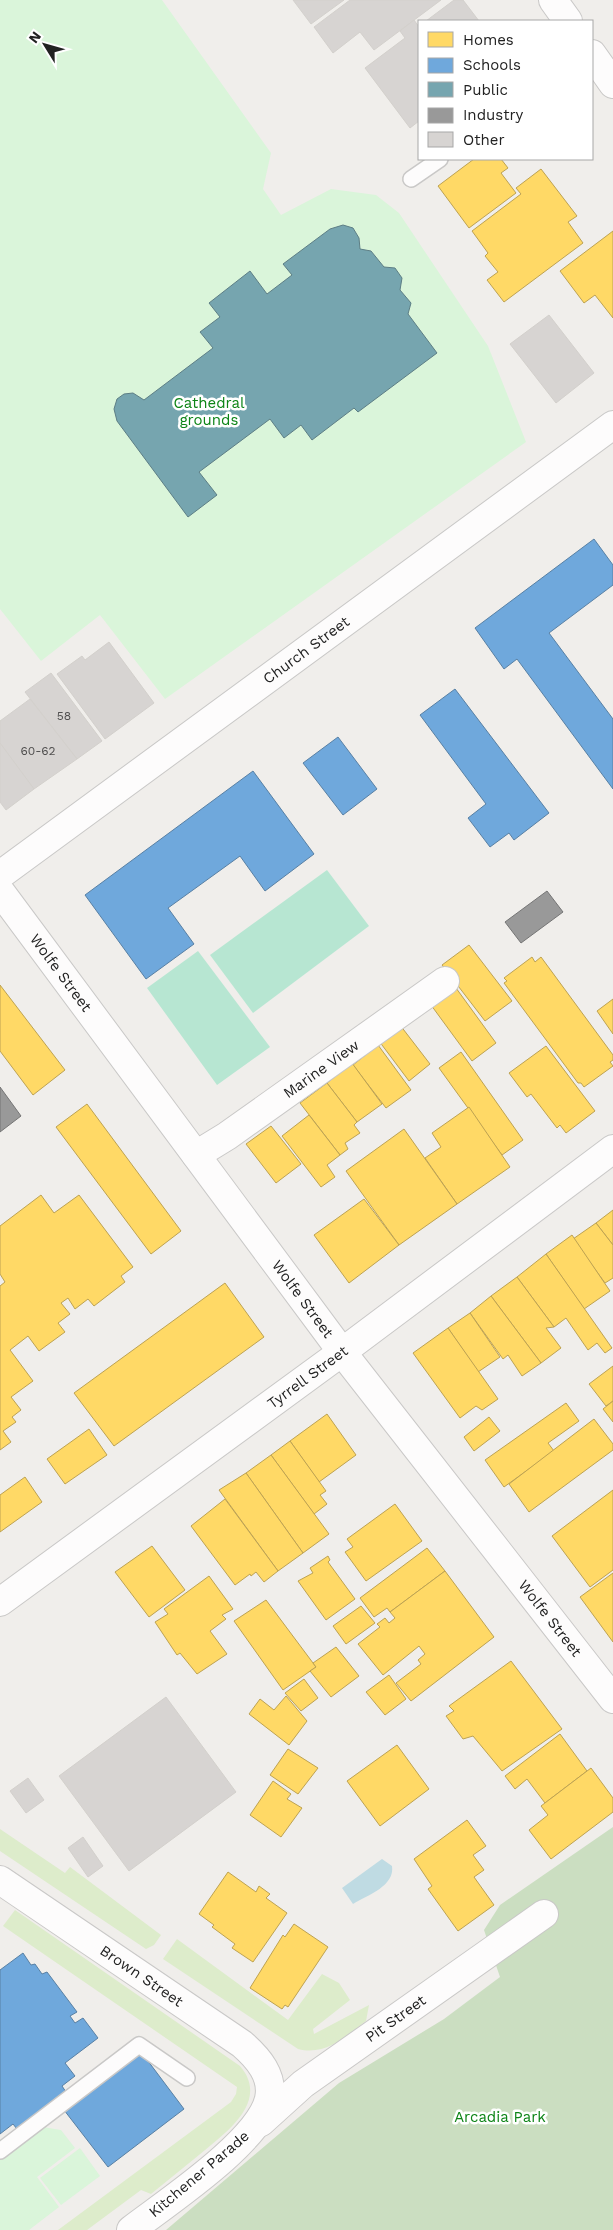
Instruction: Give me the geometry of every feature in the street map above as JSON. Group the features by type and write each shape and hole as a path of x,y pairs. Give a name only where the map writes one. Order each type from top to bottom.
{"street":[{"path":"553,0 567,20"},
{"path":"593,55 613,84"},
{"name":"Church Street","path":"0,875 613,425"},
{"name":"Wolfe Street","path":"0,891 342,1352 613,1699"},
{"name":"Marine View","path":"196,1155 227,1136 445,982"},
{"name":"Tyrrell Street","path":"0,1602 342,1352 613,1149"},
{"name":"Brown Street","path":"0,1880 242,2044 256,2056 265,2070 270,2085"},
{"name":"Pit Street","path":"252,2130 303,2084 544,1914"},
{"name":"Kitchener Parade","path":"131,2230 199,2178 252,2130 269,2099 270,2085"}],"lane":[{"path":"411,179 439,160"},
{"path":"0,2151 139,2045 187,2078"}],"green space":[{"name":"Cathedral grounds","path":"0,0 162,0 271,153 263,189 281,215 331,189 376,195 399,213 488,346 526,442 165,699 100,615 41,661 0,609"},
{"path":"327,870 369,926 253,1013 210,955"},
{"path":"198,951 270,1047 217,1085 147,988"},
{"name":"Arcadia Park","path":"613,1827 613,2230 166,2230 339,2083 444,2019 500,1977 484,1930 500,1905"},
{"path":"0,1829 65,1873 70,1867 161,1935 154,1945 146,1949 0,1851"},
{"path":"15,1910 240,2066 248,2079 250,2092 247,2104 231,2127 151,2194 141,2190 87,2230 58,2230 231,2102 236,2094 237,2087 3,1926"},
{"path":"177,1939 288,2020 322,1974 339,1983 350,2000 313,2029 314,2034 369,2005 366,2021 335,2044 317,2050 298,2049 163,1959"},
{"path":"43,2127 61,2130 75,2148 37,2177 59,2207 29,2230 0,2230 0,2160"},
{"path":"80,2148 100,2176 61,2205 40,2178"}],"water":[{"path":"382,1859 392,1866 392,1873 389,1879 379,1889 353,1904 342,1888"}],"building: Homes":[{"path":"473,160 502,160 508,168 501,173 516,193 469,228 438,186"},
{"path":"541,169 577,216 568,222 583,243 504,302 487,280 498,272 485,256 488,253 472,231 521,194 516,188"},
{"path":"613,231 613,318 595,295 584,303 560,271"},
{"path":"469,945 512,1001 485,1021 442,965"},
{"path":"532,957 535,962 541,957 613,1055 613,1060 610,1062 613,1066 584,1087 581,1083 578,1083 504,983 507,981 504,978"},
{"path":"0,985 65,1070 33,1095 0,1051"},
{"path":"456,988 496,1043 472,1061 431,1005"},
{"path":"613,999 613,1034 597,1011"},
{"path":"400,1025 430,1064 409,1081 379,1041"},
{"path":"378,1045 411,1090 386,1108 353,1065"},
{"path":"546,1046 595,1111 566,1133 560,1125 557,1128 531,1094 527,1097 509,1073"},
{"path":"461,1052 523,1140 502,1155 439,1068"},
{"path":"352,1063 382,1104 357,1122 327,1083"},
{"path":"327,1083 357,1122 354,1125 360,1133 345,1143 348,1149 340,1155 300,1103"},
{"path":"87,1104 181,1231 151,1254 56,1127"},
{"path":"469,1107 510,1167 457,1204 425,1158 441,1147 432,1133"},
{"path":"309,1115 340,1155 327,1165 335,1177 321,1187 282,1136"},
{"path":"271,1126 301,1164 276,1183 246,1144"},
{"path":"404,1129 457,1204 399,1245 346,1171"},
{"path":"41,1195 54,1213 79,1195 133,1267 121,1276 125,1282 94,1306 88,1299 75,1309 68,1298 61,1303 70,1314 58,1323 65,1332 39,1351 28,1336 10,1350 33,1381 11,1397 21,1410 12,1417 16,1422 3,1431 11,1442 0,1450 0,1286 5,1282 0,1274 0,1226"},
{"path":"364,1199 399,1245 349,1283 314,1235"},
{"path":"613,1210 613,1245 596,1223"},
{"path":"596,1223 613,1245 613,1278 605,1283 573,1239"},
{"path":"572,1235 610,1291 584,1309 546,1254"},
{"path":"546,1254 612,1348 605,1353 597,1343 588,1350 566,1318 554,1327 517,1277"},
{"path":"517,1277 554,1327 546,1328 561,1348 541,1363 491,1296"},
{"path":"225,1283 264,1337 114,1446 74,1393"},
{"path":"491,1296 541,1363 522,1376 508,1355 503,1359 470,1313"},
{"path":"470,1313 500,1357 478,1372 448,1328"},
{"path":"448,1328 498,1399 482,1410 476,1406 460,1418 413,1353"},
{"path":"613,1366 613,1401 606,1406 589,1384"},
{"path":"613,1401 613,1422 603,1409"},
{"path":"566,1403 579,1421 548,1443 554,1451 504,1487 485,1460"},
{"path":"327,1414 356,1455 319,1482 290,1441"},
{"path":"489,1417 500,1431 474,1451 464,1437"},
{"path":"594,1419 613,1444 613,1450 529,1512 509,1484"},
{"path":"89,1429 107,1455 65,1484 47,1459"},
{"path":"290,1441 326,1491 320,1495 327,1504 314,1514 271,1455"},
{"path":"271,1455 329,1534 303,1553 246,1473"},
{"path":"246,1473 303,1553 278,1571 219,1490"},
{"path":"25,1477 42,1502 0,1532 0,1495"},
{"path":"613,1490 613,1570 590,1587 552,1536"},
{"path":"225,1499 278,1571 264,1582 256,1572 235,1585 191,1526"},
{"path":"395,1504 422,1541 366,1581 345,1552 353,1547 347,1539"},
{"path":"152,1546 185,1590 149,1617 115,1572"},
{"path":"427,1548 445,1571 390,1612 387,1608 374,1617 360,1598"},
{"path":"328,1556 330,1560 328,1562 355,1599 326,1620 298,1581 313,1573 310,1568"},
{"path":"445,1571 494,1637 411,1701 396,1683 421,1664 418,1660 425,1654 419,1646 383,1675 358,1644 380,1627 377,1624 385,1618 389,1623 395,1618 390,1612"},
{"path":"613,1573 613,1642 580,1597"},
{"path":"209,1576 233,1609 222,1615 226,1619 210,1631 227,1654 197,1674 180,1653 177,1655 155,1622 168,1614 164,1609"},
{"path":"266,1600 316,1667 283,1690 234,1621"},
{"path":"361,1606 375,1623 346,1644 333,1626"},
{"path":"336,1647 359,1676 331,1697 310,1671 316,1667 313,1663"},
{"path":"511,1661 562,1729 502,1771 473,1736 463,1739 446,1716 454,1711 449,1706"},
{"path":"389,1675 406,1699 385,1715 366,1692"},
{"path":"304,1679 318,1698 301,1711 285,1693"},
{"path":"286,1696 307,1721 289,1745 249,1714 260,1699 274,1710"},
{"path":"560,1734 587,1771 545,1803 527,1779 515,1789 505,1776"},
{"path":"397,1745 429,1789 380,1826 347,1781"},
{"path":"288,1749 318,1768 298,1794 270,1775"},
{"path":"591,1768 613,1798 613,1812 551,1859 529,1830 548,1815 541,1806"},
{"path":"273,1781 291,1794 287,1799 302,1808 281,1837 250,1815"},
{"path":"467,1820 486,1846 473,1855 484,1870 474,1877 494,1905 458,1931 428,1889 432,1886 414,1859"},
{"path":"228,1872 256,1892 259,1886 270,1894 266,1898 287,1913 253,1962 232,1948 235,1944 212,1927 214,1925 199,1914"},
{"path":"294,1924 328,1947 288,2007 285,2005 282,2009 250,1988 283,1935 285,1937"}],"building: Schools":[{"path":"594,539 613,565 613,585 549,633 613,719 613,789 517,659 504,669 475,628"},
{"path":"455,689 549,813 514,840 509,833 490,847 468,818 486,804 420,715"},
{"path":"338,737 377,789 343,815 303,763"},
{"path":"253,771 314,854 265,891 240,856 168,908 194,944 146,979 85,895"},
{"path":"23,1953 31,1965 35,1964 42,1974 47,1972 77,2012 70,2016 75,2023 83,2018 98,2038 65,2063 75,2076 62,2086 66,2092 17,2129 13,2124 0,2134 0,1970"},
{"path":"142,2053 184,2109 108,2167 64,2110"}],"building: Public":[{"path":"343,225 353,228 359,238 360,249 371,251 384,267 395,268 402,278 400,290 411,303 408,314 437,353 358,412 354,408 312,440 301,425 284,438 270,419 199,472 217,495 188,517 117,421 114,409 117,399 124,394 133,393 144,400 213,348 200,332 220,317 209,303 250,271 267,294 292,275 283,264 330,229"}],"building: Industry":[{"path":"547,891 563,912 521,943 505,922"},
{"path":"0,1087 21,1116 0,1132"}],"building: Other":[{"path":"293,0 344,0 311,24"},
{"path":"350,0 441,0 374,50 360,32 333,53 314,27"},
{"path":"454,0 463,0 478,20 427,20"},
{"path":"414,20 418,26 418,122 410,128 365,68 405,38 400,31"},
{"path":"549,315 594,373 556,403 510,344"},
{"path":"109,642 154,703 105,739 57,674 82,656 85,660"},
{"path":"51,673 102,741 77,759 25,692"},
{"path":"30,699 77,759 34,789 0,743 0,721"},
{"path":"0,743 34,789 6,810 0,802"},
{"path":"166,1697 236,1792 129,1871 59,1776"},
{"path":"28,1778 44,1800 26,1813 10,1791"},
{"path":"83,1837 103,1866 88,1877 68,1848"}]}
